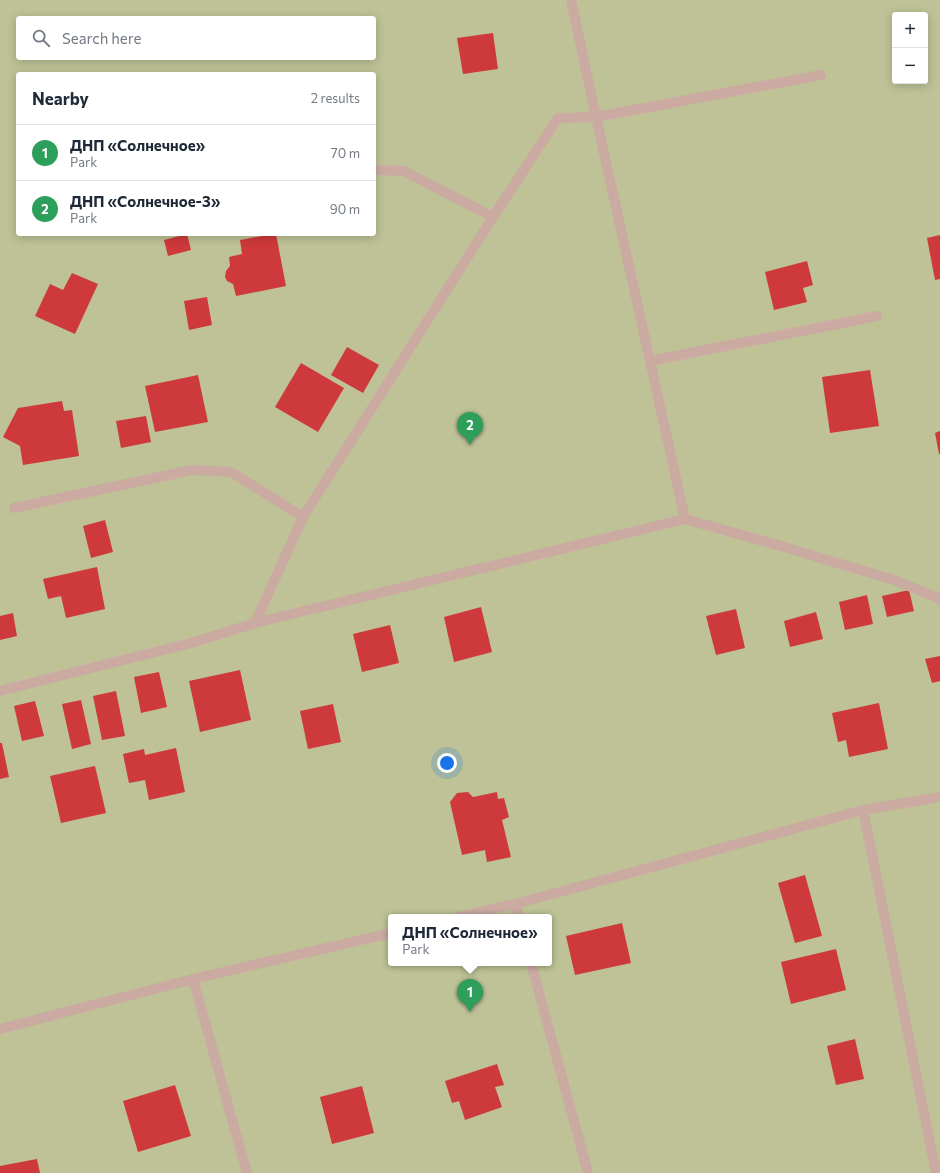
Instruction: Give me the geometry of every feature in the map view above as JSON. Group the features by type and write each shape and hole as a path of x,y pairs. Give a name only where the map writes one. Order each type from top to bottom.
{"street":[{"path":"571,0 685,519"},
{"path":"255,622 303,517 493,217 558,118 596,117 821,75"},
{"path":"376,170 404,171 493,217"},
{"path":"650,361 877,316"},
{"path":"14,508 192,470 231,472 303,517"},
{"path":"0,691 191,643 255,622 685,519 894,580 940,599"},
{"path":"471,914 515,904 863,810 940,797"},
{"path":"863,810 936,1173"},
{"path":"515,904 518,914"},
{"path":"0,1029 193,979 388,934"},
{"path":"532,966 588,1173"},
{"path":"193,979 247,1173"}],"green space":[{"path":"0,0 940,0 940,1173 0,1173"}],"building":[{"path":"493,33 498,69 463,74 457,38"},
{"path":"940,235 940,279 935,280 927,238"},
{"path":"179,236 188,236 191,250 168,256 164,240"},
{"path":"261,236 276,236 286,286 236,296 233,284 227,281 225,277 226,271 230,266 229,257 242,254 240,240"},
{"path":"807,261 813,285 803,288 807,302 774,310 765,272"},
{"path":"72,273 98,284 75,334 35,316 50,284 63,290"},
{"path":"207,297 212,325 189,330 184,301"},
{"path":"347,347 379,365 363,393 331,375"},
{"path":"301,363 344,388 318,432 275,407"},
{"path":"870,370 879,426 830,433 822,377"},
{"path":"198,375 208,422 155,432 145,386"},
{"path":"62,401 64,411 72,410 79,456 23,465 20,446 3,437 18,408"},
{"path":"146,416 151,442 121,448 116,421"},
{"path":"940,431 940,454 939,454 935,433"},
{"path":"105,520 113,552 91,558 83,526"},
{"path":"97,567 105,609 66,618 61,596 48,599 43,579"},
{"path":"909,590 914,611 887,617 882,596"},
{"path":"867,595 873,624 845,630 839,602"},
{"path":"481,607 492,652 454,662 444,617"},
{"path":"736,609 745,648 716,655 706,616"},
{"path":"816,612 823,639 790,647 784,621"},
{"path":"13,613 17,636 0,640 0,616"},
{"path":"390,625 399,663 362,672 353,634"},
{"path":"940,656 940,681 932,683 925,659"},
{"path":"240,670 251,720 200,732 189,681"},
{"path":"159,672 167,707 141,713 134,677"},
{"path":"116,691 125,736 102,740 93,696"},
{"path":"81,700 91,744 72,749 62,704"},
{"path":"35,701 44,736 22,741 14,706"},
{"path":"879,703 888,749 849,757 846,740 838,742 832,713"},
{"path":"333,704 341,742 308,749 300,711"},
{"path":"0,743 2,743 9,777 0,779"},
{"path":"176,748 185,792 149,800 145,780 129,783 123,754 144,749 145,755"},
{"path":"95,766 106,813 61,823 50,776"},
{"path":"468,792 473,797 497,792 498,799 504,798 509,817 502,820 511,857 487,862 485,850 462,855 450,802 457,793"},
{"path":"805,875 822,936 795,943 778,883"},
{"path":"622,923 631,963 575,975 566,936"},
{"path":"836,949 846,990 791,1004 781,962"},
{"path":"855,1039 864,1079 836,1085 827,1046"},
{"path":"497,1064 504,1085 495,1087 502,1107 465,1120 459,1101 452,1103 445,1081"},
{"path":"175,1085 191,1136 138,1152 123,1101"},
{"path":"362,1086 374,1133 332,1144 320,1097"},
{"path":"37,1159 40,1173 0,1173 0,1166"}],"place":[{"name":"ДНП «Солнечное-3»","path":"470,445"},
{"name":"ДНП «Солнечное»","path":"470,1012"}]}
